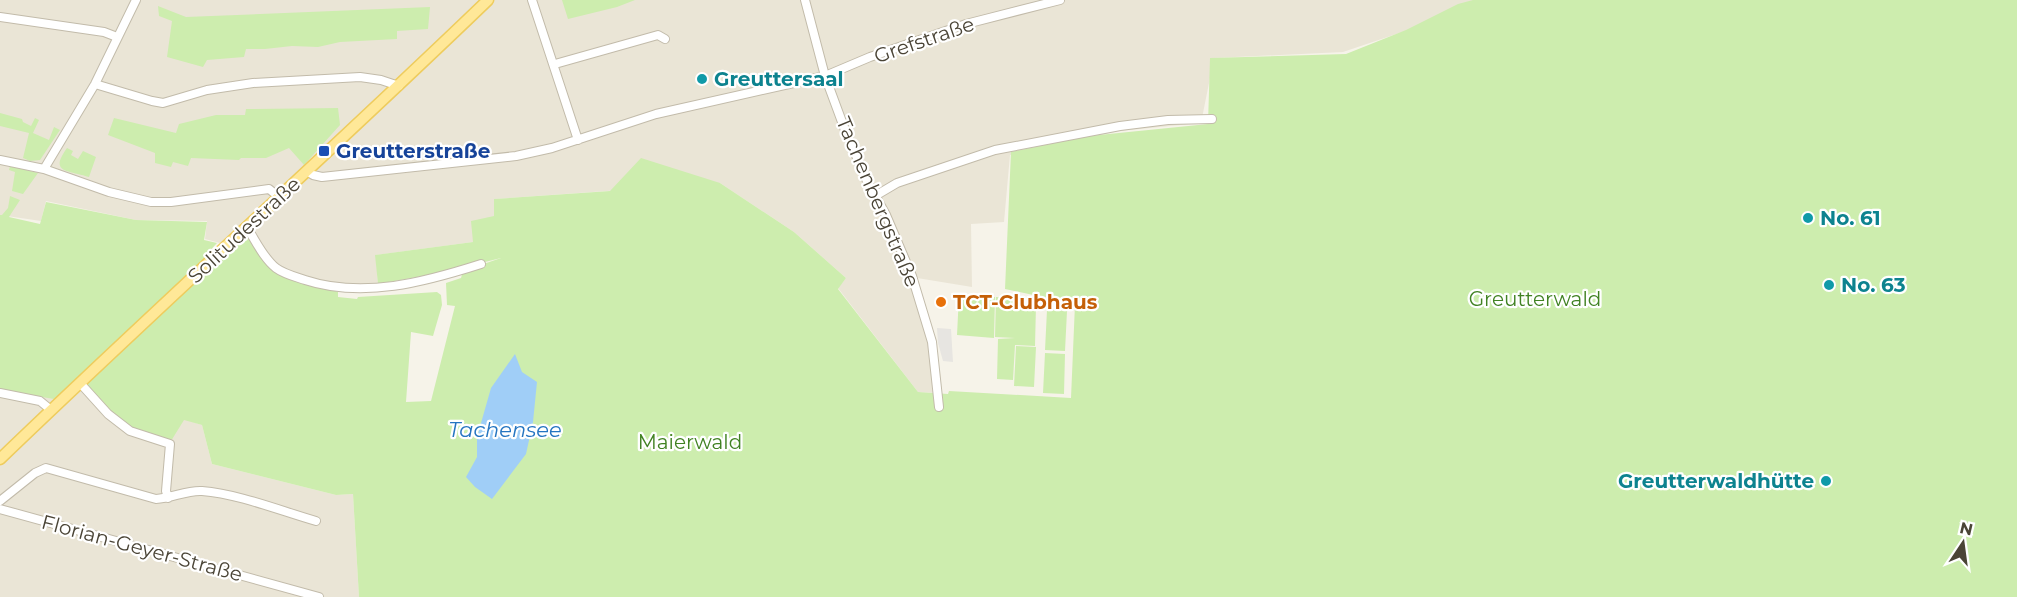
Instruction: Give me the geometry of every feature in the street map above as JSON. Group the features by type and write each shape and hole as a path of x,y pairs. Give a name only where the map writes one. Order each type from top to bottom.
{"main road":[{"name":"Solitudestraße","path":"0,459 488,0"}],"street":[{"path":"44,169 95,84 136,0"},
{"path":"532,0 555,64 578,140"},
{"name":"Tachenbergstraße","path":"805,0 825,76 849,139 886,215 912,276 932,342 939,407"},
{"name":"Grefstraße","path":"825,76 887,51 966,24 1060,0"},
{"path":"0,18 104,32 117,37"},
{"path":"555,64 658,35 665,39"},
{"path":"307,171 322,177 516,156 578,140 656,114 825,76"},
{"path":"95,84 163,103 207,90 262,82 360,77 399,86"},
{"path":"875,196 897,183 995,150 1120,126 1168,120 1212,120"},
{"path":"0,160 44,169 109,192 151,202 171,202 269,189 279,197"},
{"path":"246,226 275,267 320,285 357,289 399,286 444,276 481,264"},
{"path":"80,382 108,414 124,427 170,444 166,491 168,498"},
{"path":"0,393 40,400 51,410"},
{"path":"0,501 35,473 46,468 156,499 201,491 230,496 316,521"},
{"name":"Florian-Geyer-Straße","path":"0,509 319,597"}],"shaded area":[{"path":"0,0 1486,0 1435,21 1343,52 1214,58 1201,123 1119,131 1010,155 1004,222 971,224 972,287 911,277 929,342 935,393 918,392 838,288 846,278 794,232 720,183 495,199 495,216 473,242 376,255 378,284 338,287 275,267 246,226 220,243 205,239 207,221 136,220 46,201 41,221 0,215"},
{"path":"937,328 951,329 953,362 943,361"},
{"path":"85,386 202,425 212,464 336,495 353,494 359,597 0,597 0,390"}],"green space":[{"path":"562,0 635,0 617,7 568,19"},
{"name":"Greutterwald","path":"1473,0 2017,0 2017,597 359,597 353,494 336,495 212,464 202,425 184,420 171,441 134,430 111,413 85,386 54,399 0,390 0,215 8,208 10,196 20,200 9,217 40,224 46,202 136,220 207,222 204,240 217,243 204,257 211,259 246,226 275,267 338,292 338,297 357,299 358,297 437,292 441,295 442,305 433,336 411,332 406,402 431,401 455,306 447,305 446,283 461,278 463,271 501,258 445,272 378,284 375,255 473,242 471,221 494,216 494,199 610,191 641,158 720,183 794,232 846,278 838,289 918,392 948,394 949,391 1071,398 1075,304 1005,289 1011,152 1089,136 1208,124 1210,58 1346,54 1406,30 1458,4"},
{"path":"158,6 186,17 430,7 428,29 397,31 397,39 340,42 318,47 246,49 244,57 207,60 203,67 167,57 172,21 159,16"},
{"path":"338,108 340,125 304,165 289,148 266,158 241,158 239,160 191,158 188,166 173,162 171,167 155,163 155,153 108,135 114,118 176,133 179,124 216,115 245,115 246,109"},
{"path":"0,113 22,119 31,126 35,118 39,120 33,133 49,140 54,127 60,130 40,160 30,161 23,158 29,133 0,126"},
{"path":"67,148 73,151 71,155 78,159 83,151 96,157 89,177 68,171 60,166"},
{"path":"10,166 38,173 23,194 12,191 15,172 9,170"},
{"path":"959,295 995,297 994,338 957,335"},
{"path":"996,297 1016,298 1016,304 1036,305 1035,346 1015,345 1013,380 997,379 998,339 1015,338 995,337"},
{"path":"1047,310 1067,311 1065,351 1045,350"},
{"path":"1016,346 1036,347 1034,387 1014,386"},
{"path":"1045,353 1065,354 1064,394 1043,393"}],"water":[{"name":"Tachensee","path":"515,354 522,372 537,382 533,422 526,454 492,499 475,487 466,477 477,457 477,437 491,388"}],"place":[{"name":"Greuttersaal","path":"702,79"},
{"name":"Greutterstraße","path":"324,151"},
{"name":"No. 61","path":"1808,218"},
{"name":"No. 63","path":"1829,285"},
{"name":"TCT-Clubhaus","path":"941,302"},
{"name":"Greutterwaldhütte","path":"1826,481"}],"park label":[{"name":"Maierwald","path":"690,442"}]}
